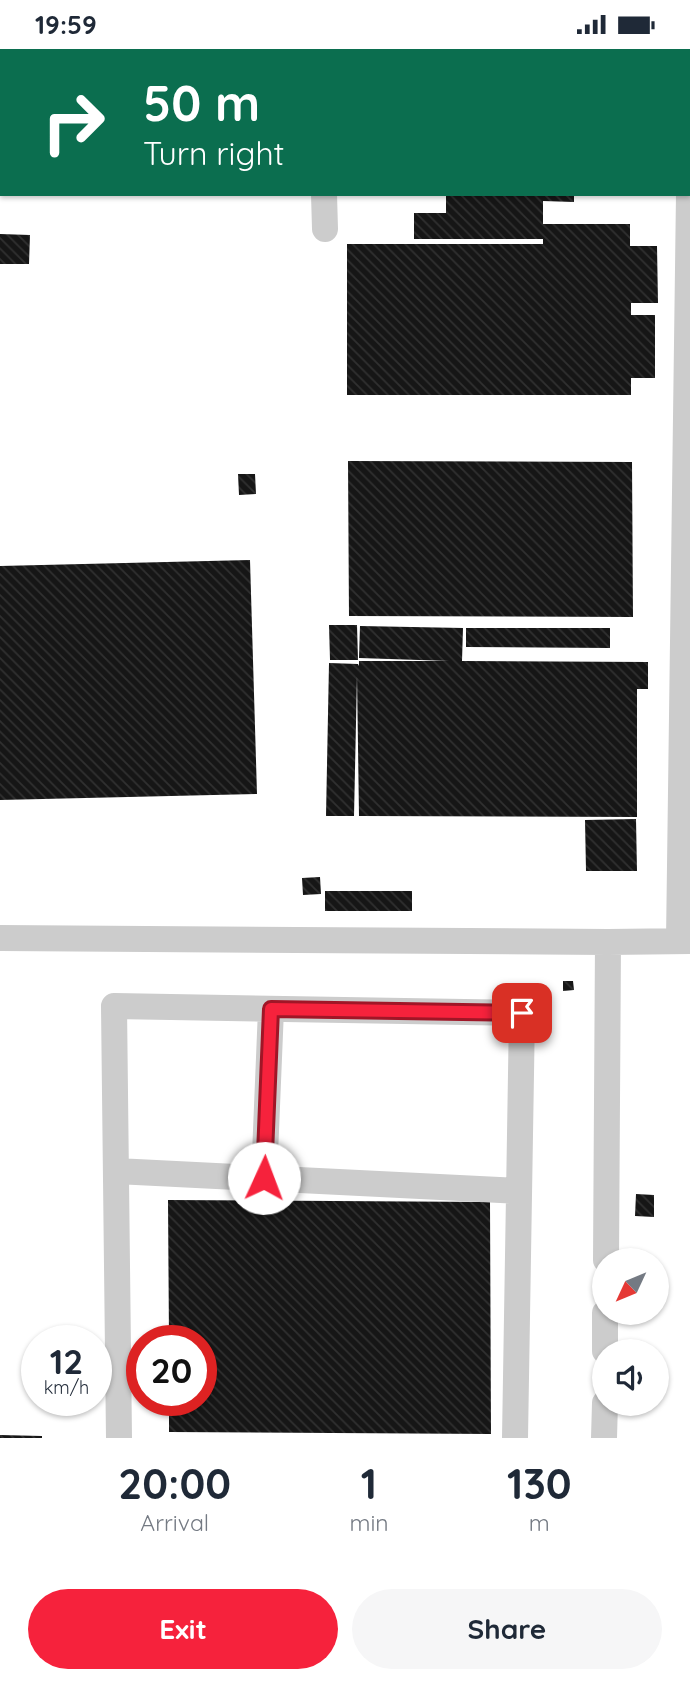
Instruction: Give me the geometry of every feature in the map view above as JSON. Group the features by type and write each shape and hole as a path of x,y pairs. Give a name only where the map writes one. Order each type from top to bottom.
{"street":[{"path":"324,196 325,229"},
{"path":"0,937 685,941 689,196"},
{"path":"606,1248 608,942"},
{"path":"119,1438 114,1006 522,1013 515,1438"},
{"path":"264,1178 271,1009"},
{"path":"116,1171 519,1191"},
{"path":"604,1438 605,1416"}],"building":[{"path":"446,196 574,196 574,202 543,201 543,224 630,224 630,246 657,246 658,303 631,303 631,315 655,315 655,378 631,378 631,395 347,395 347,244 543,244 543,239 414,239 414,213 446,213"},
{"path":"0,234 30,235 29,264 0,264"},
{"path":"348,461 632,462 633,617 349,616"},
{"path":"238,474 255,474 256,494 239,495"},
{"path":"250,560 257,794 0,800 0,566"},
{"path":"329,625 357,625 358,660 330,660"},
{"path":"360,626 463,628 462,661 648,662 648,689 637,689 637,817 359,816 357,676 354,816 326,816 329,663 359,666 359,661 449,661 359,658"},
{"path":"466,628 610,628 610,648 466,647"},
{"path":"636,819 637,871 586,871 585,820"},
{"path":"320,877 321,894 303,895 302,878"},
{"path":"325,891 412,891 412,911 325,911"},
{"path":"563,981 573,981 574,990 563,991"},
{"path":"636,1194 654,1195 654,1217 635,1216"},
{"path":"168,1200 490,1202 491,1434 169,1432 169,1416 217,1416 217,1325 169,1325"},
{"path":"0,1435 42,1436 42,1438 0,1438"}],"route":[{"path":"264,1178 271,1009 522,1013"}]}
